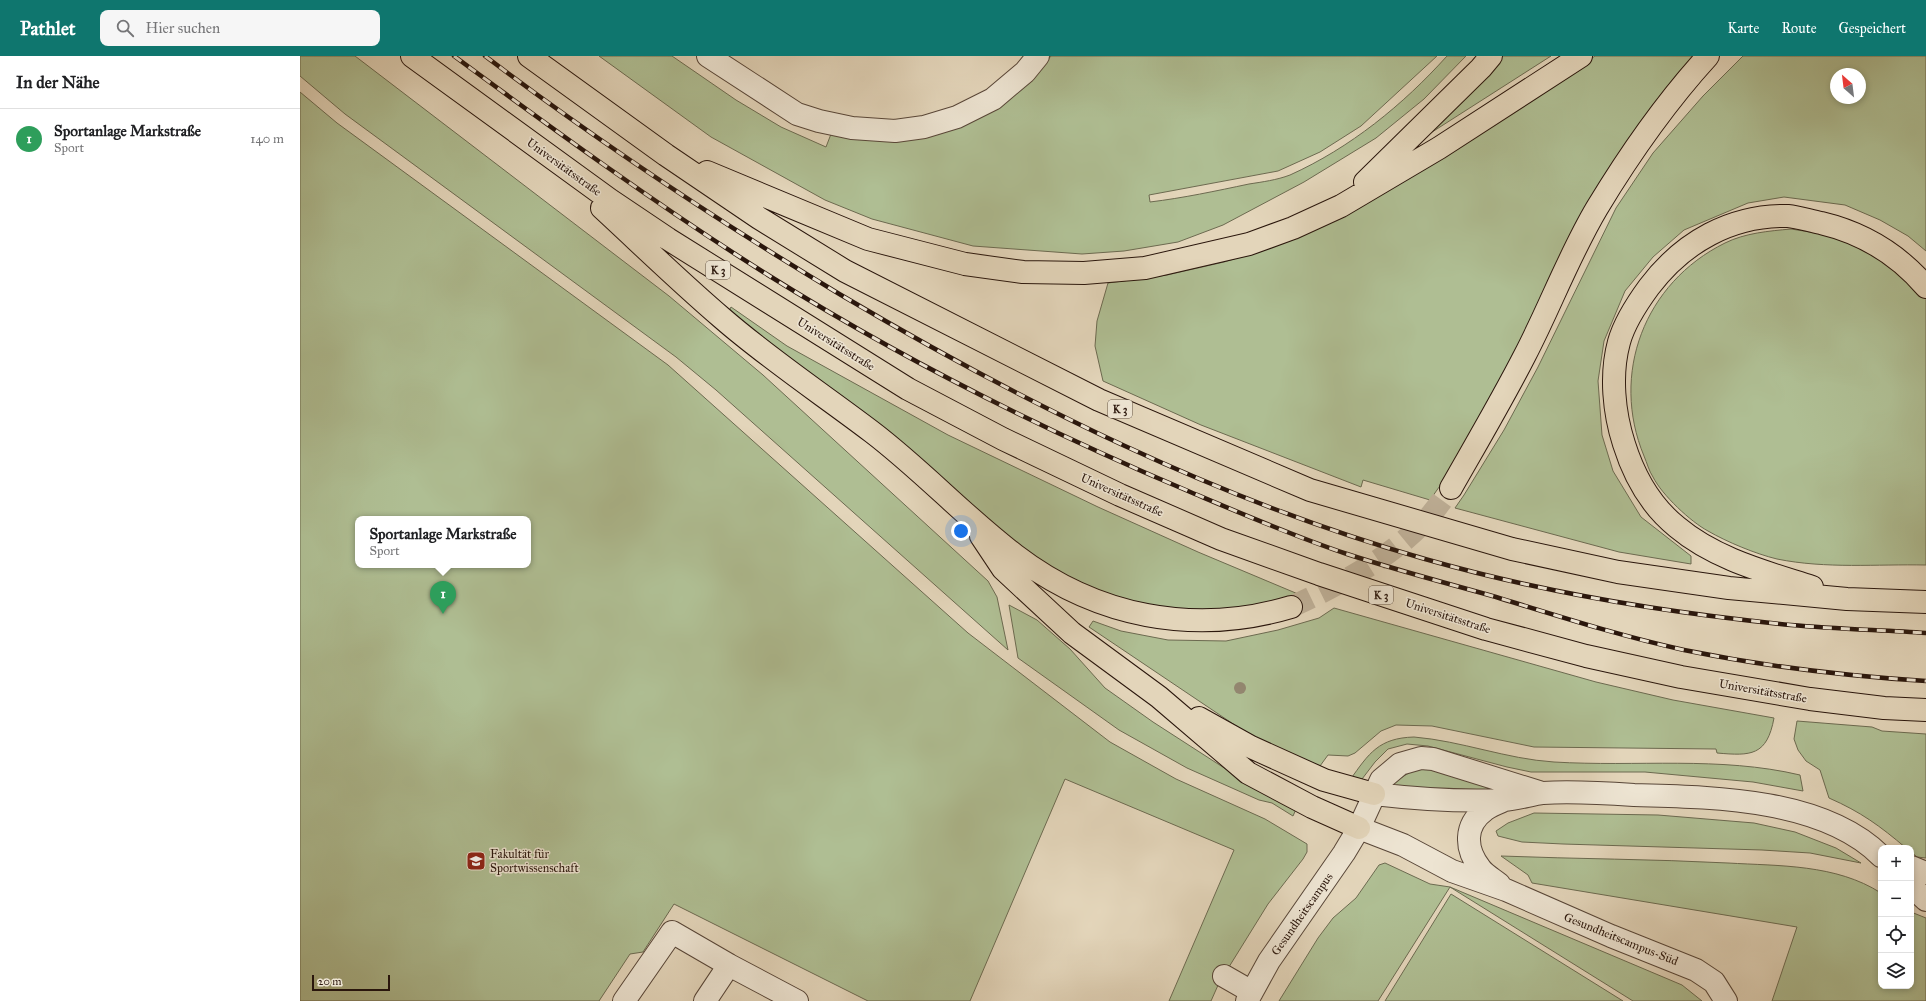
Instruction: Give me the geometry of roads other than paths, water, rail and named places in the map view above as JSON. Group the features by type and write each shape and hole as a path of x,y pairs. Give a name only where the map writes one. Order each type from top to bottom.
{"highway":[{"name":"Universitätsstraße","path":"412,56 533,145 668,239 908,389 1016,446 1120,495 1221,539 1319,574 1478,626 1586,656 1696,680 1810,699 1884,708 1926,710"},
{"name":"K 3","path":"529,56 666,155 759,218 845,272 1099,400 1310,490 1512,549 1618,572 1729,588 1847,599 1926,602"},
{"path":"1341,206 1481,68 1491,56"},
{"path":"666,155 868,239 965,264 1023,272 1084,274 1151,267 1249,244 1293,228 1341,206 1439,148 1581,56"},
{"path":"1451,488 1525,354 1560,280 1597,209 1641,141 1686,80 1708,56"},
{"path":"533,145 723,319 873,433 1016,556 1060,585 1103,603 1142,615 1186,620 1230,619 1269,614 1292,607"},
{"path":"1847,599 1765,572 1712,550 1677,528 1652,502 1631,465 1618,425 1614,383 1619,342 1638,302 1662,269 1691,244 1722,228 1756,218 1790,216 1844,229 1881,246 1911,269 1926,287"},
{"path":"967,515 1003,569 1072,633 1159,697 1248,773 1312,807 1359,828"},
{"path":"1159,697 1251,747 1304,772 1324,780 1374,794"}],"street":[{"path":"708,56 797,114 819,121 852,128 895,131 924,127 957,117 993,99 1025,72 1038,56"},
{"name":"Gesundheitscampus","path":"1249,996 1269,961 1322,887 1359,828 1381,780 1400,764 1421,758 1448,763 1544,793"},
{"path":"1374,794 1421,799 1506,800 1544,793 1683,796 1758,804 1800,812 1828,822 1851,833 1878,852"},
{"name":"Gesundheitscampus-Süd","path":"1506,800 1485,809 1475,818 1468,836 1469,845 1480,869 1506,890"},
{"name":"Gesundheitscampus-Süd","path":"1359,828 1403,844 1452,871 1506,890 1611,936 1696,970 1714,982 1726,1001"},
{"path":"1914,868 1926,873"},
{"path":"1914,889 1926,900"},
{"path":"624,1001 672,932 729,965 774,996 797,1001"},
{"path":"706,1001 729,965"},
{"path":"1224,976 1249,996"}],"tunnel":[{"path":"1291,607 1347,579 1382,557 1414,532 1435,510 1451,488"}],"railway":[{"path":"454,56 648,196 768,275 819,306 870,336 974,392 1134,468 1188,491 1287,532 1347,554 1636,638 1684,650 1774,666 1926,681"},
{"path":"485,56 615,150 704,210 841,295 910,335 1052,411 1124,446 1272,508 1348,535 1425,559 1561,592 1653,608 1745,620 1791,625 1926,633"}],"place":[{"name":"Sportanlage Markstraße","path":"443,614"},
{"name":"Fakultät für Sportwissenschaft","path":"476,861"}]}
